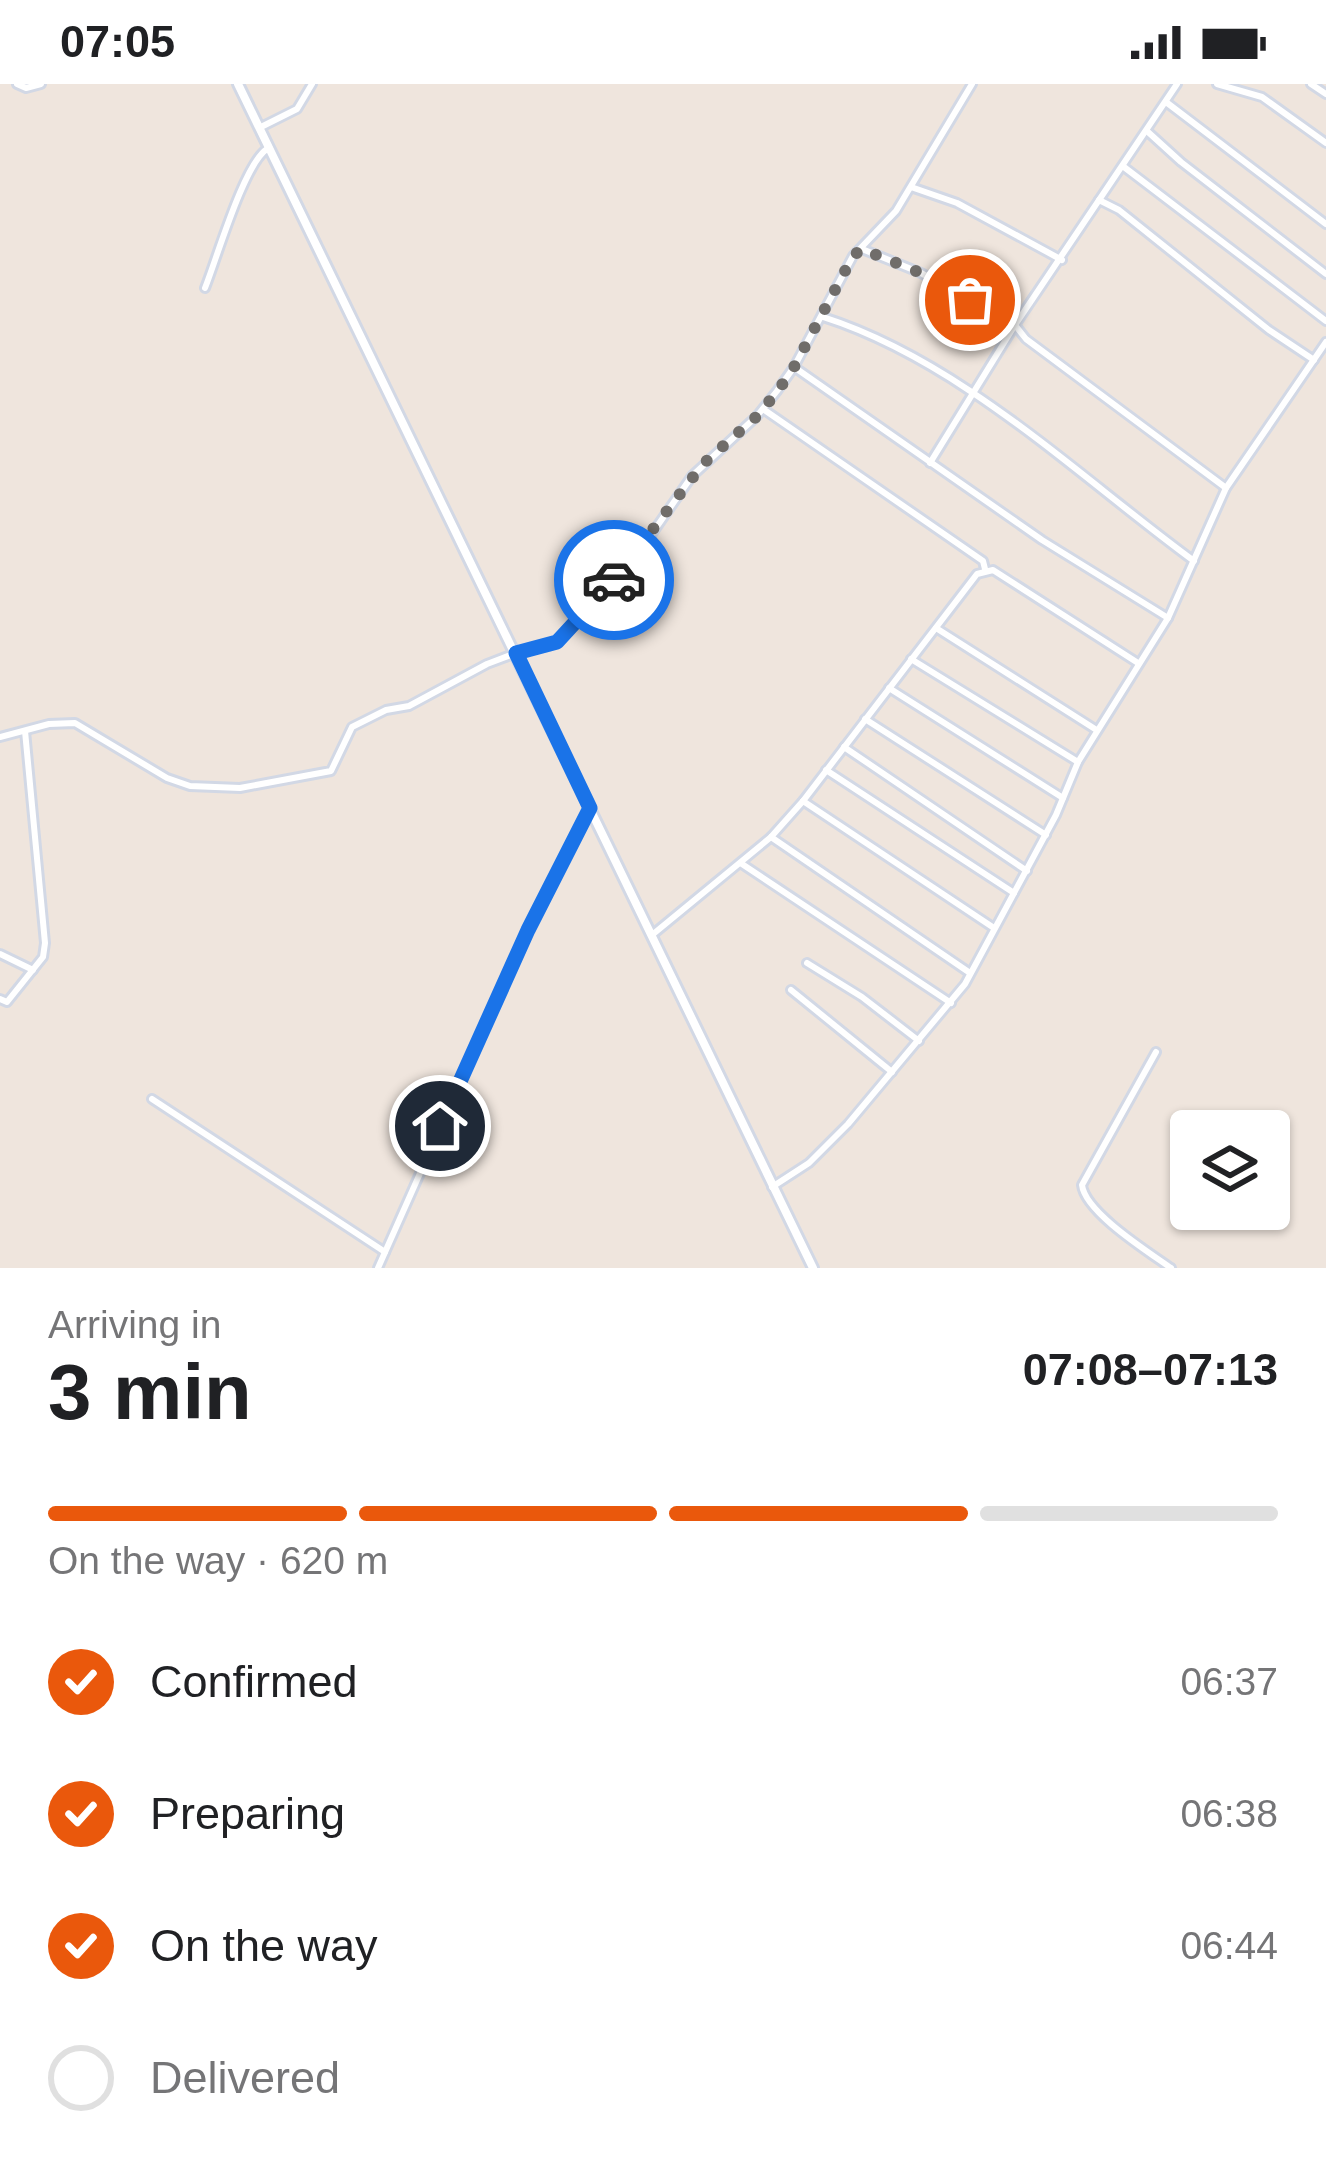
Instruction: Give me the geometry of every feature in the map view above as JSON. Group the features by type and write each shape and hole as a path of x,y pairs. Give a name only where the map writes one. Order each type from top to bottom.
{"street":[{"path":"17,84 26,88 41,84"},
{"path":"238,84 812,1268"},
{"path":"259,128 297,109 312,84"},
{"path":"0,737 75,723 181,783 240,788 331,771 352,727 386,710 409,706 516,653 549,646 566,634 623,570 703,464 763,409 794,367 853,256 896,211 972,84"},
{"path":"930,463 1177,84"},
{"path":"1217,84 1262,97 1326,143"},
{"path":"1311,84 1326,94"},
{"path":"1166,102 1326,224"},
{"path":"1148,132 1326,274"},
{"path":"205,288 257,155 267,148"},
{"path":"1124,167 1326,321"},
{"path":"910,187 957,203 1062,260"},
{"path":"1100,200 1314,360"},
{"path":"862,249 921,273 1016,326 1126,416 1226,488"},
{"path":"821,316 863,329 973,392 1194,561"},
{"path":"772,1187 817,1156 951,1004 1046,835 1078,762 1168,618 1226,488 1326,342"},
{"path":"794,367 1042,540 1168,618"},
{"path":"763,409 983,561 985,569"},
{"path":"652,935 771,837 985,569 1138,663"},
{"path":"936,628 1096,730"},
{"path":"911,659 1078,762"},
{"path":"889,688 1064,798"},
{"path":"865,718 1046,835"},
{"path":"0,999 7,1002 43,957 45,944 26,731"},
{"path":"844,747 1027,871"},
{"path":"826,770 1014,893"},
{"path":"803,801 994,928"},
{"path":"378,1268 528,930 590,808"},
{"path":"771,837 970,973"},
{"path":"742,864 951,1004"},
{"path":"0,954 33,970"},
{"path":"807,963 919,1041"},
{"path":"791,990 892,1072"},
{"path":"1156,1052 1082,1192 1095,1210 1171,1268"},
{"path":"152,1099 385,1252"}],"way so far":[{"path":"614,580 692,476 777,392 853,256 862,249 883,255 970,300"}],"route":[{"path":"440,1126 528,930 590,808 516,653 557,642 614,580"}]}
